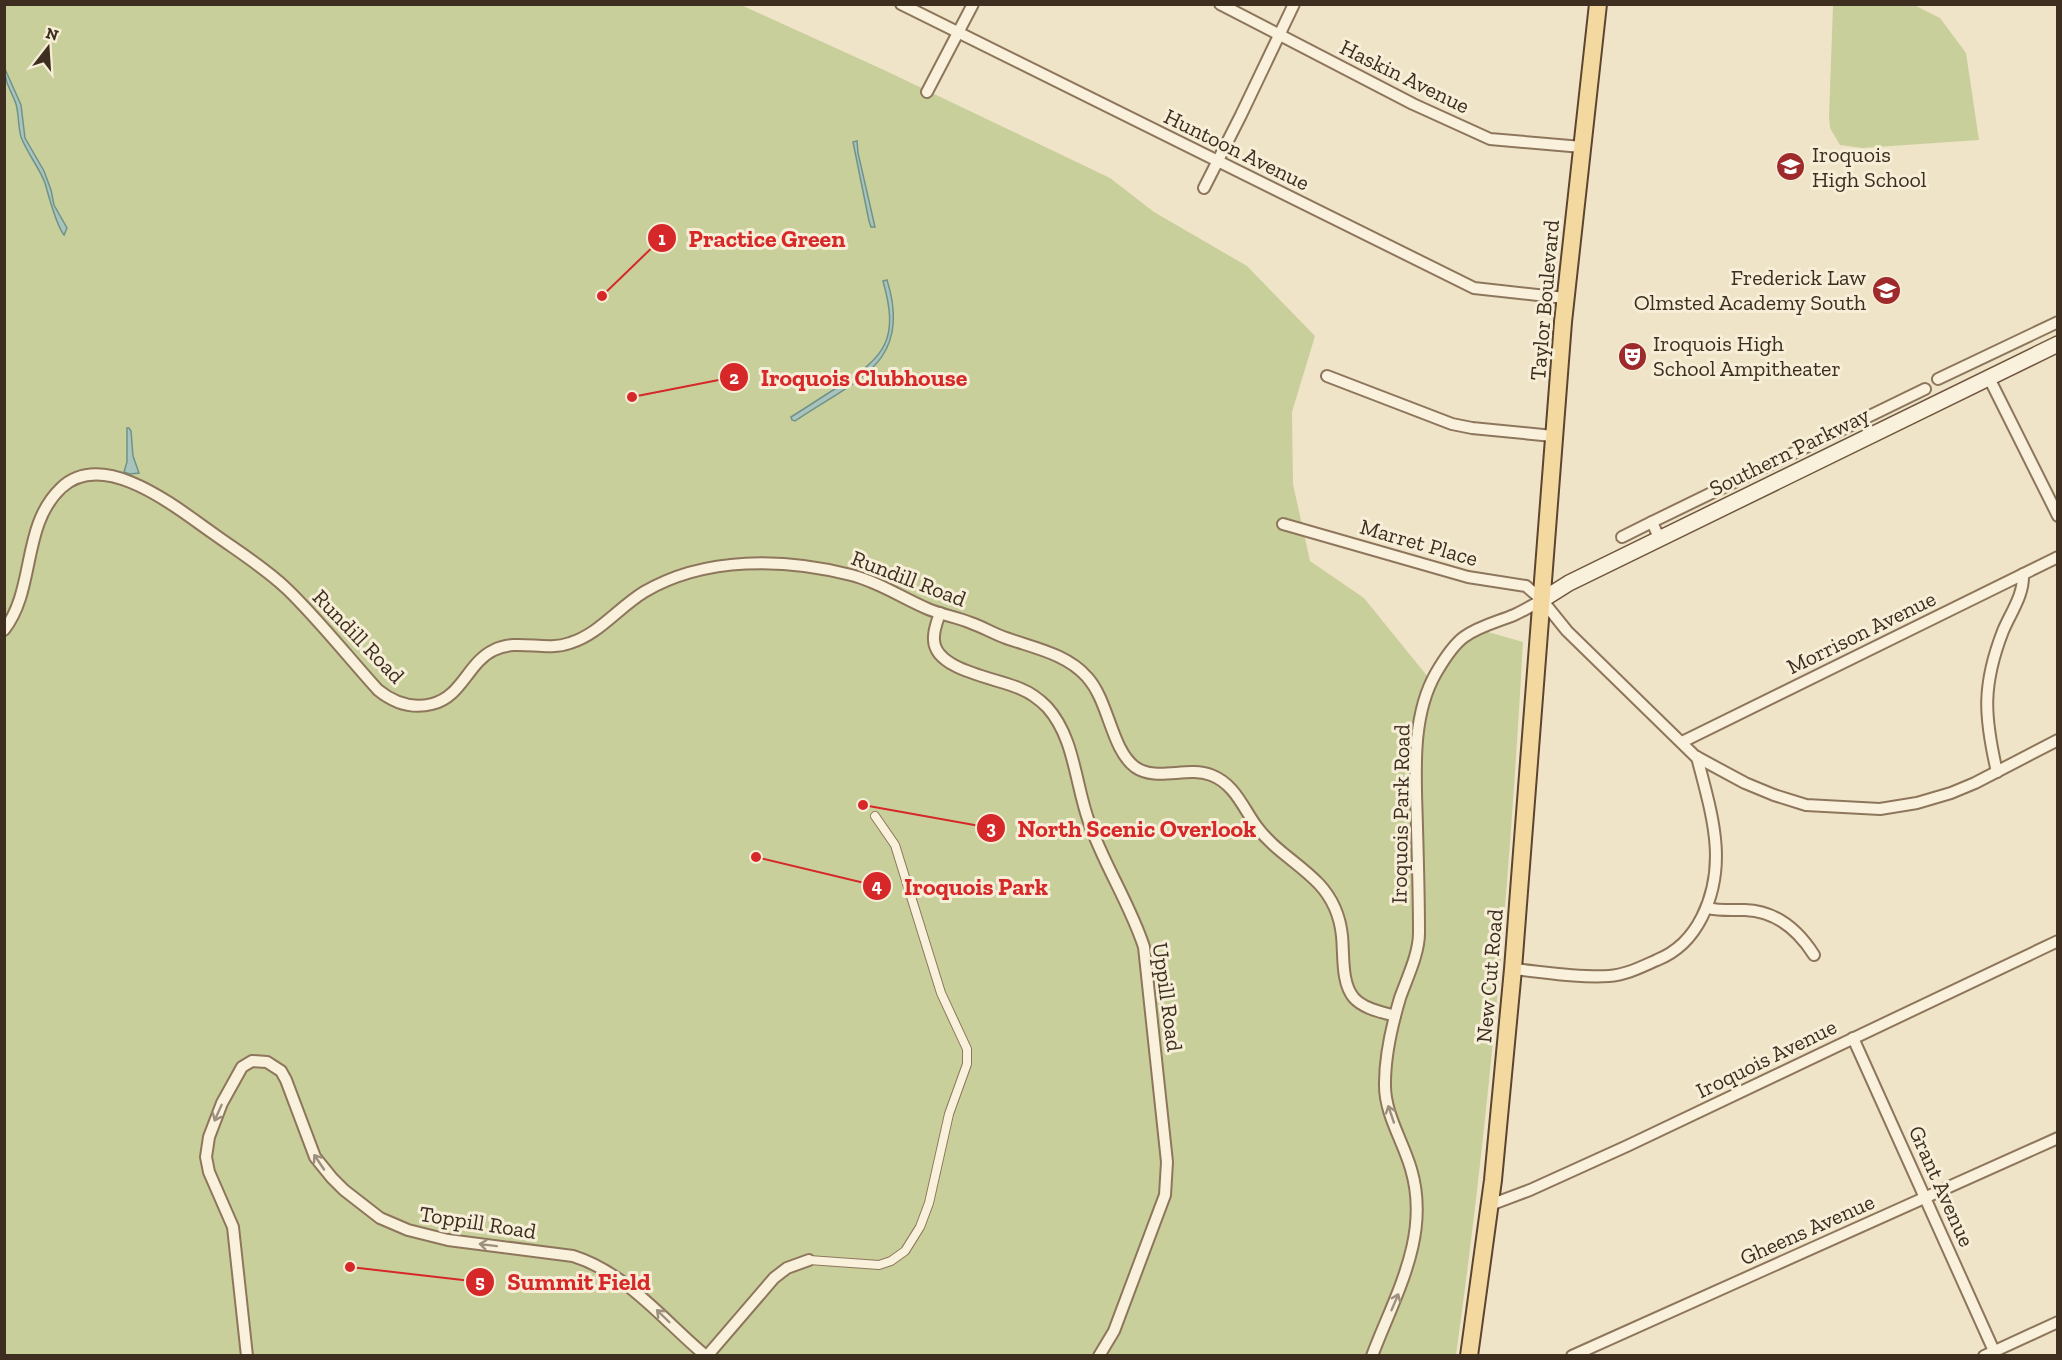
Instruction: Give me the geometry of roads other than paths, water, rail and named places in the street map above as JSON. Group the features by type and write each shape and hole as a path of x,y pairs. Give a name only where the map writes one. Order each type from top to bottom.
{"main road":[{"name":"Taylor Boulevard","path":"1542,600 1565,298 1598,4"},
{"name":"Southern Parkway","path":"1542,600 1569,583 2058,344"},
{"name":"New Cut Road","path":"1470,1356 1490,1205 1513,969 1533,687 1542,600"}],"street":[{"name":"Huntoon Avenue","path":"901,4 1474,288 1565,298"},
{"path":"927,92 973,4"},
{"name":"Haskin Avenue","path":"1220,4 1413,104 1490,139 1582,147"},
{"path":"1204,188 1294,4"},
{"path":"1938,379 2058,322"},
{"path":"1327,376 1452,424 1553,436"},
{"path":"1989,378 2058,516"},
{"path":"1622,537 1924,389"},
{"path":"1900,400 1910,417"},
{"name":"Rundill Road","path":"4,630 20,604 31,546 48,505 65,484 80,477 92,475 111,476 147,489 254,562 288,590 378,690 393,701 409,705 430,705 451,695 482,658 496,649 517,644 555,646 572,643 585,637 644,593 673,579 702,570 770,563 806,565 856,576 940,613 1065,659 1096,688 1123,753 1136,767 1150,773 1203,773 1226,784 1238,796 1268,840 1312,877 1328,894 1339,920 1346,981 1354,998 1369,1007 1395,1016"},
{"path":"1652,522 1660,540"},
{"name":"Marret Place","path":"1283,524 1468,577 1526,586 1542,600 1567,631 1697,757 1720,771 1774,795 1806,805 1880,809 1917,803 1951,793 2058,740"},
{"name":"Morrison Avenue","path":"1682,742 2058,557"},
{"path":"1997,772 1989,735 1987,688 1994,655 2022,590 2023,574"},
{"name":"Iroquois Park Road","path":"1395,1016 1419,937 1418,742 1426,694 1443,663 1465,636 1479,627 1515,614 1542,600"},
{"name":"Uppill Road","path":"940,613 934,641 938,652 946,661 1026,692 1041,702 1057,721 1067,742 1089,823 1138,928 1144,947 1166,1151 1167,1185 1114,1331 1099,1356"},
{"path":"1513,969 1599,976 1632,971 1668,956 1696,928 1707,908 1715,884 1717,865 1716,842 1697,757"},
{"path":"706,1356 774,1278 787,1268 809,1260 879,1265 891,1262 905,1251 920,1227 929,1203 949,1114 967,1064 967,1049 941,993 895,845 875,816"},
{"path":"1707,908 1722,911 1761,912 1770,915 1797,932 1814,955"},
{"name":"Iroquois Avenue","path":"1490,1205 1530,1190 1616,1151 2058,941"},
{"path":"1372,1356 1403,1283 1413,1248 1417,1215 1416,1190 1411,1170 1390,1115 1385,1092 1387,1056 1395,1016"},
{"name":"Grant Avenue","path":"1853,1038 1926,1197 1989,1353"},
{"name":"Toppill Road","path":"247,1356 233,1227 209,1172 207,1149 212,1127 237,1073 249,1062 260,1060 275,1066 286,1080 311,1148 323,1168 367,1209 394,1225 423,1235 573,1256 585,1260 619,1280 653,1307 706,1356"},
{"name":"Gheens Avenue","path":"1572,1356 2058,1138"},
{"path":"1989,1353 2058,1322"}],"water":[{"path":"5,69 21,105 25,138 44,171 54,205 67,228 64,235 45,183 21,137 16,104 7,83"},
{"path":"857,141 875,227 871,227 869,221 853,142"},
{"path":"887,280 893,309 892,332 885,351 873,367 857,381 795,421 792,420 791,417 855,376 878,355 889,331 890,317 883,281"},
{"path":"127,428 131,431 133,456 139,473 124,472 127,462"}],"place":[{"name":"Iroquois High School","path":"1791,167"},
{"name":"Frederick Law Olmsted Academy South","path":"1887,290"},
{"name":"Practice Green","path":"602,296"},
{"name":"Iroquois High School Ampitheater","path":"1632,356"},
{"name":"Iroquois Clubhouse","path":"632,397"},
{"name":"North Scenic Overlook","path":"863,805"},
{"name":"Iroquois Park","path":"756,857"},
{"name":"Summit Field","path":"350,1267"}]}
